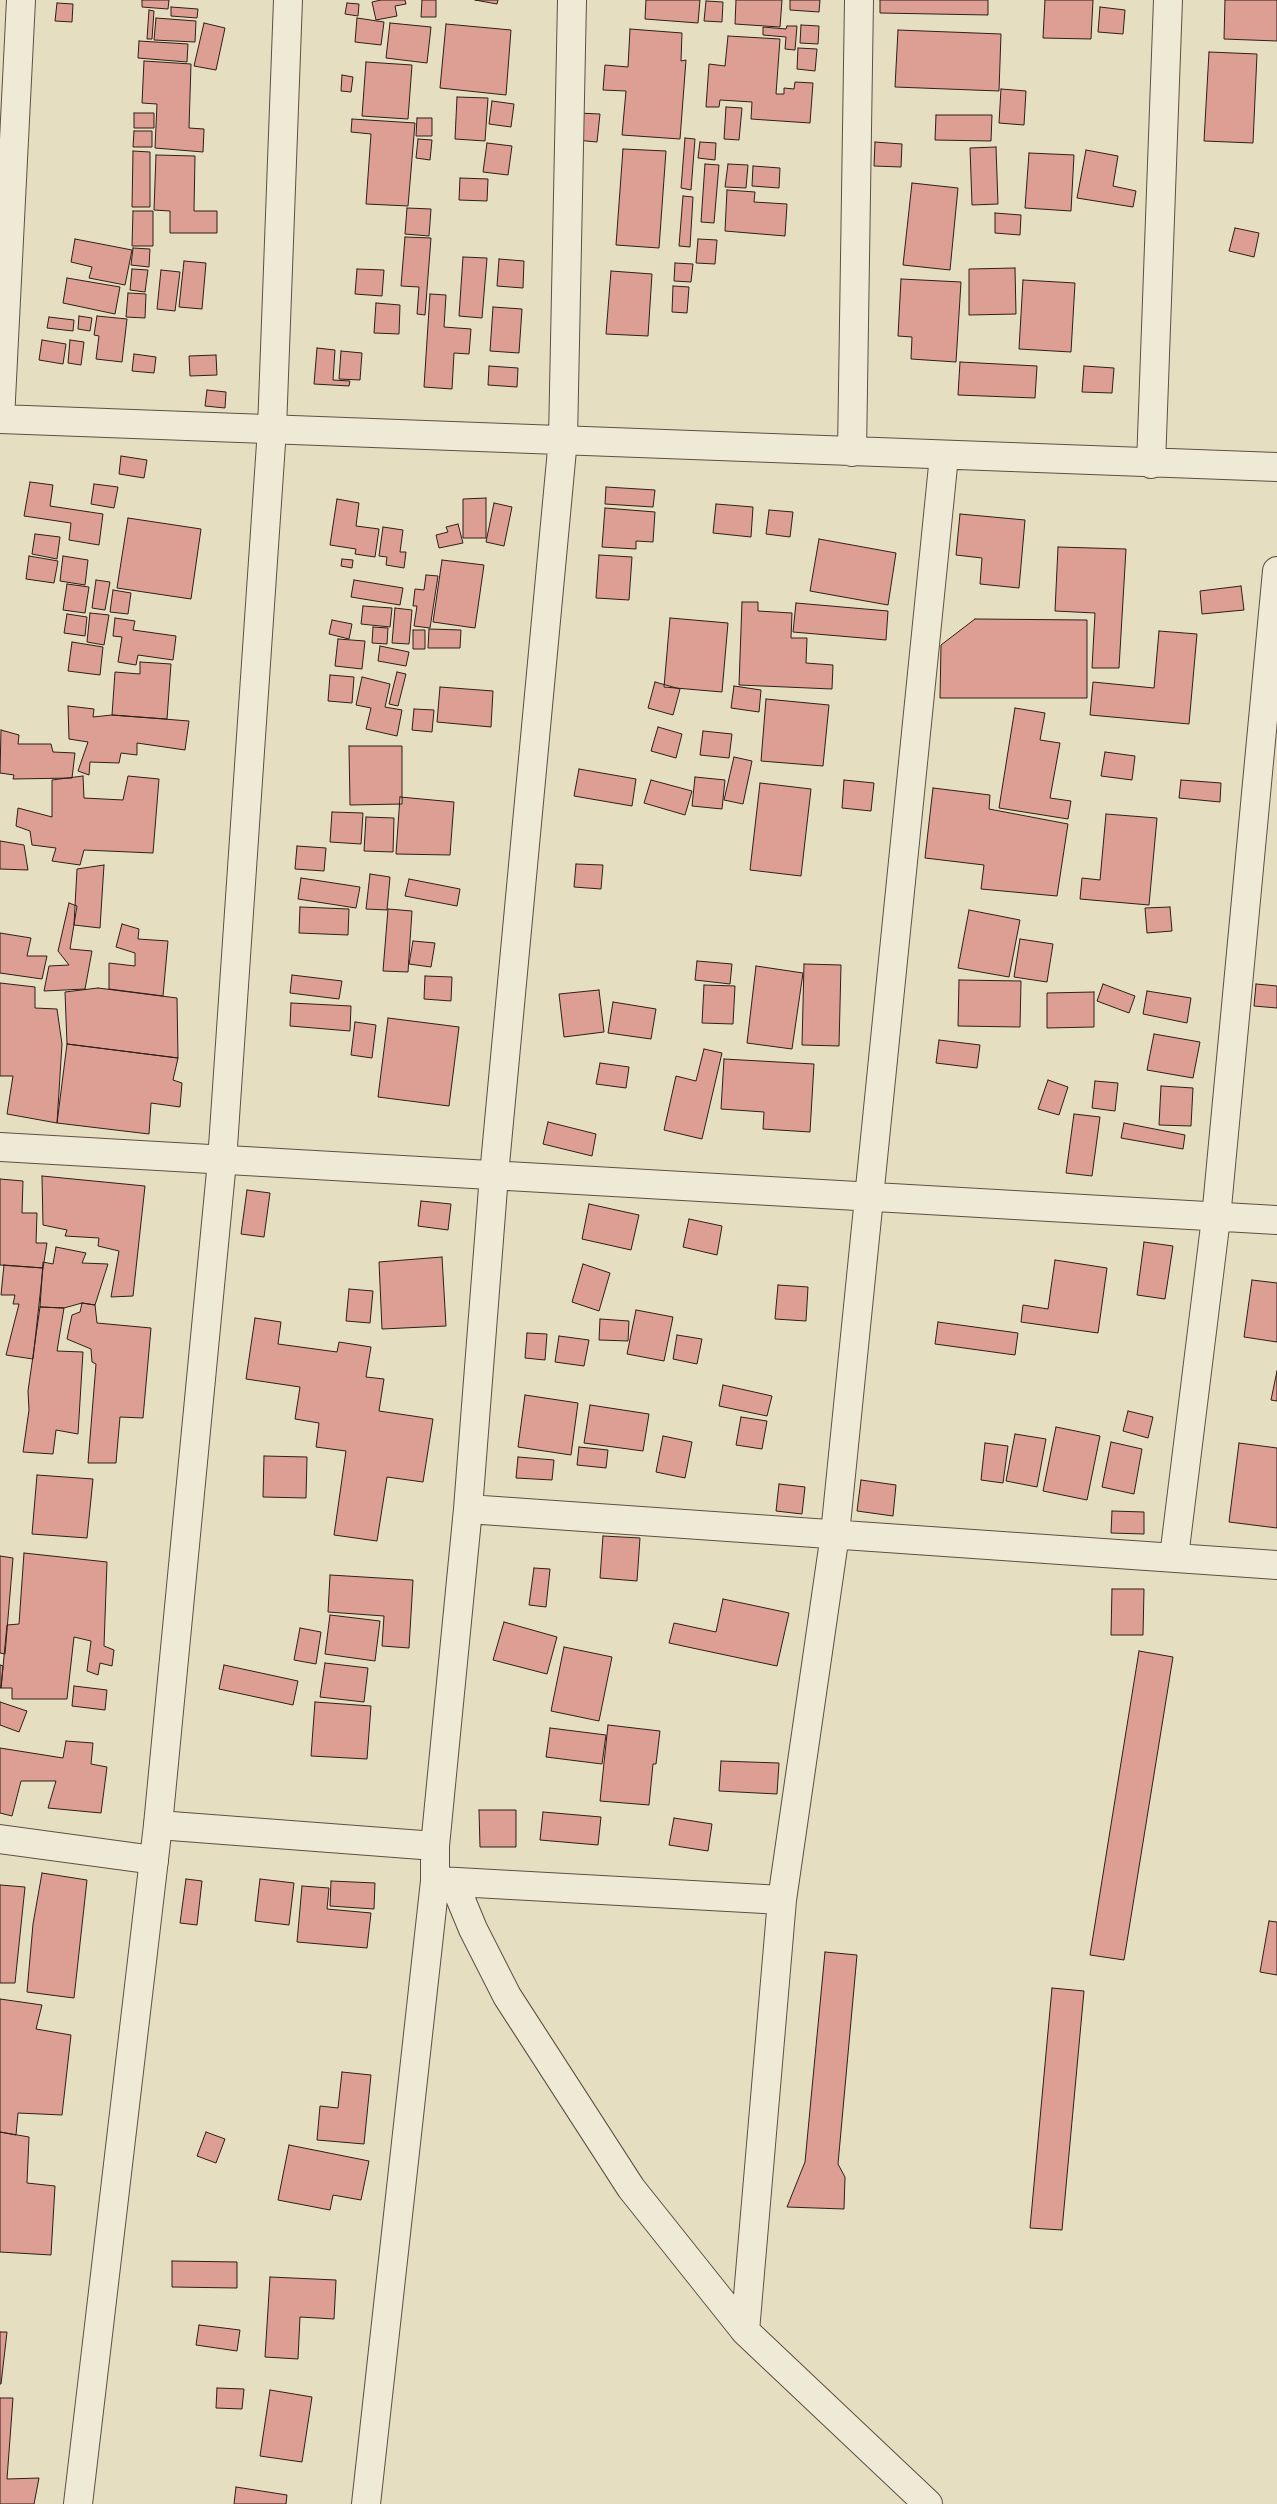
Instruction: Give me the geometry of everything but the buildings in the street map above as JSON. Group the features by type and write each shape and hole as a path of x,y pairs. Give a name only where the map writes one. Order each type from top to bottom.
{"street":[{"path":"21,0 0,419 563,438 944,456 1277,467"},
{"path":"78,2504 158,1825 222,1161 272,429 288,0"},
{"path":"572,0 563,438 494,1175 468,1509 435,1846 444,1882 473,1929 507,1996 631,2188 745,2331 928,2504"},
{"path":"852,452 859,0"},
{"path":"1151,464 1168,0"},
{"path":"745,2331 782,1900 835,1534 944,456"},
{"path":"1174,1557 1216,1218 1277,571"},
{"path":"0,1147 1277,1220"},
{"path":"468,1509 1277,1565"},
{"path":"158,1825 435,1846"},
{"path":"0,1839 154,1860"},
{"path":"444,1882 782,1900"},
{"path":"366,2504 444,1882"}]}
